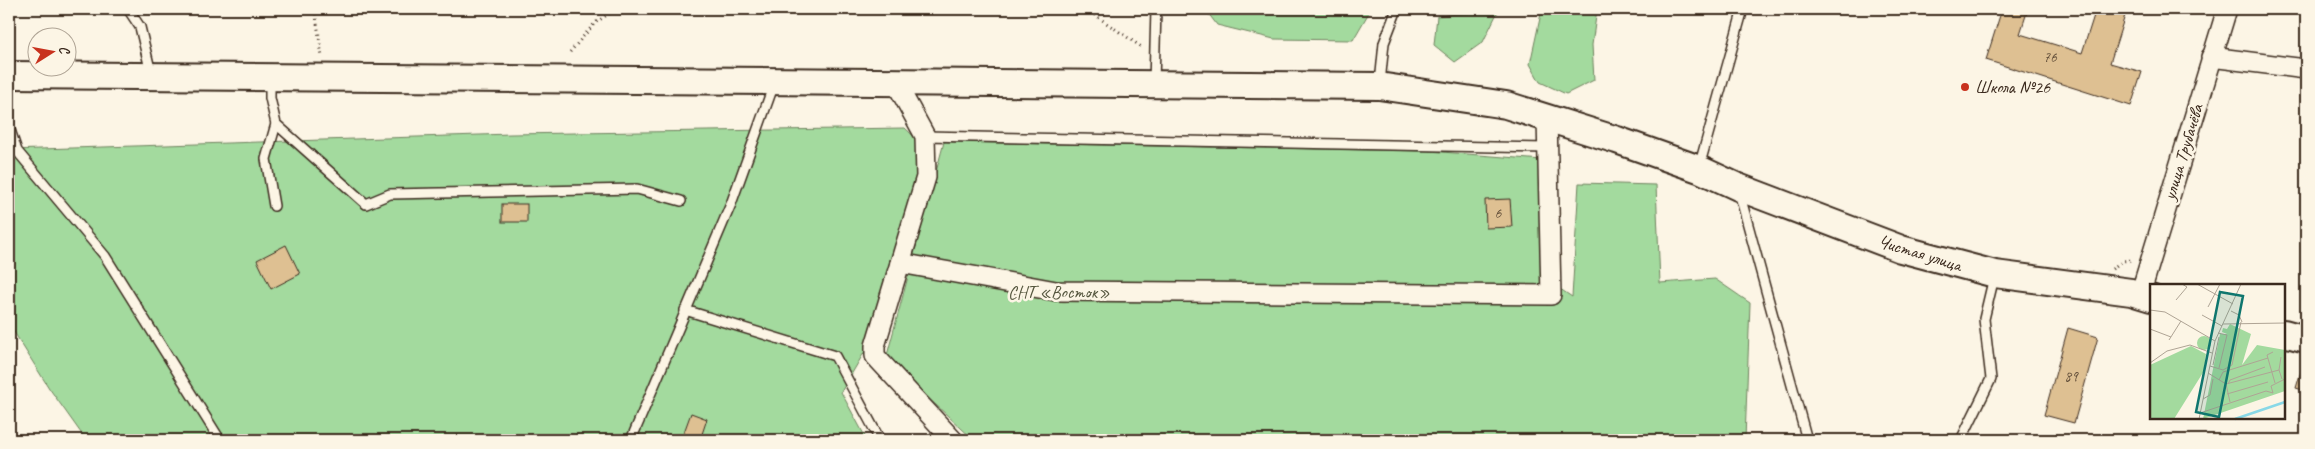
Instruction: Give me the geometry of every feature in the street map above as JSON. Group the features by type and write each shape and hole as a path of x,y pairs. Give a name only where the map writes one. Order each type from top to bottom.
{"main road":[{"name":"Чистая улица","path":"9,75 1379,86 1506,105 1616,140 1699,170 1738,187 1901,249 1995,274 2146,297"},
{"path":"2285,333 2306,339"}],"street":[{"name":"улица Трубачёва","path":"2146,297 2211,57 2228,9"},
{"path":"2211,57 2306,69"},
{"path":"896,81 926,136 926,177 875,346 876,356 953,440"},
{"path":"900,263 1056,291 1551,295 1547,118"}],"lane":[{"path":"128,9 140,26 152,76"},
{"path":"1154,83 1156,9"},
{"path":"1379,86 1384,43 1398,9"},
{"path":"1699,170 1743,9"},
{"path":"270,77 270,98 276,124 266,160 274,206"},
{"path":"630,440 731,204 775,80"},
{"path":"276,124 366,204 390,194 637,189 681,201"},
{"path":"9,127 17,151 105,256 220,440"},
{"path":"926,136 1548,148"},
{"path":"1738,187 1807,440"},
{"path":"1961,440 1990,379 1984,319 1995,274"},
{"path":"685,310 835,356 880,440"}],"path":[{"path":"314,9 324,77"},
{"path":"570,52 595,23 616,9"},
{"path":"1086,9 1154,56"}],"green space":[{"path":"1205,9 1371,9 1353,40 1274,39 1217,25"},
{"path":"1468,9 1499,9 1483,42 1455,62 1434,45 1437,16 1468,13"},
{"path":"1542,9 1597,9 1592,45 1594,80 1566,94 1540,82 1530,64"},
{"path":"905,128 924,146 923,185 865,351 841,392 867,440 86,440 49,388 9,324 9,150 511,134"},
{"name":"СНТ «Восток»","path":"944,142 1429,151 1542,160 1541,276 1572,297 1579,183 1656,185 1660,283 1715,279 1750,303 1745,440 974,440 886,359"}],"building":[{"path":"2002,9 2028,9 2020,34 2082,53 2096,9 2127,9 2110,63 2142,72 2131,106 1986,60"},
{"path":"1510,199 1512,227 1486,228 1485,200"},
{"path":"502,204 527,204 527,222 502,222"},
{"path":"286,245 300,274 271,289 257,260"},
{"path":"2068,328 2098,337 2074,423 2044,415"},
{"path":"2303,365 2306,366 2306,391 2296,388"},
{"path":"691,413 707,419 700,440 683,435"}],"place":[{"name":"Школа №26","path":"1965,87"}]}
